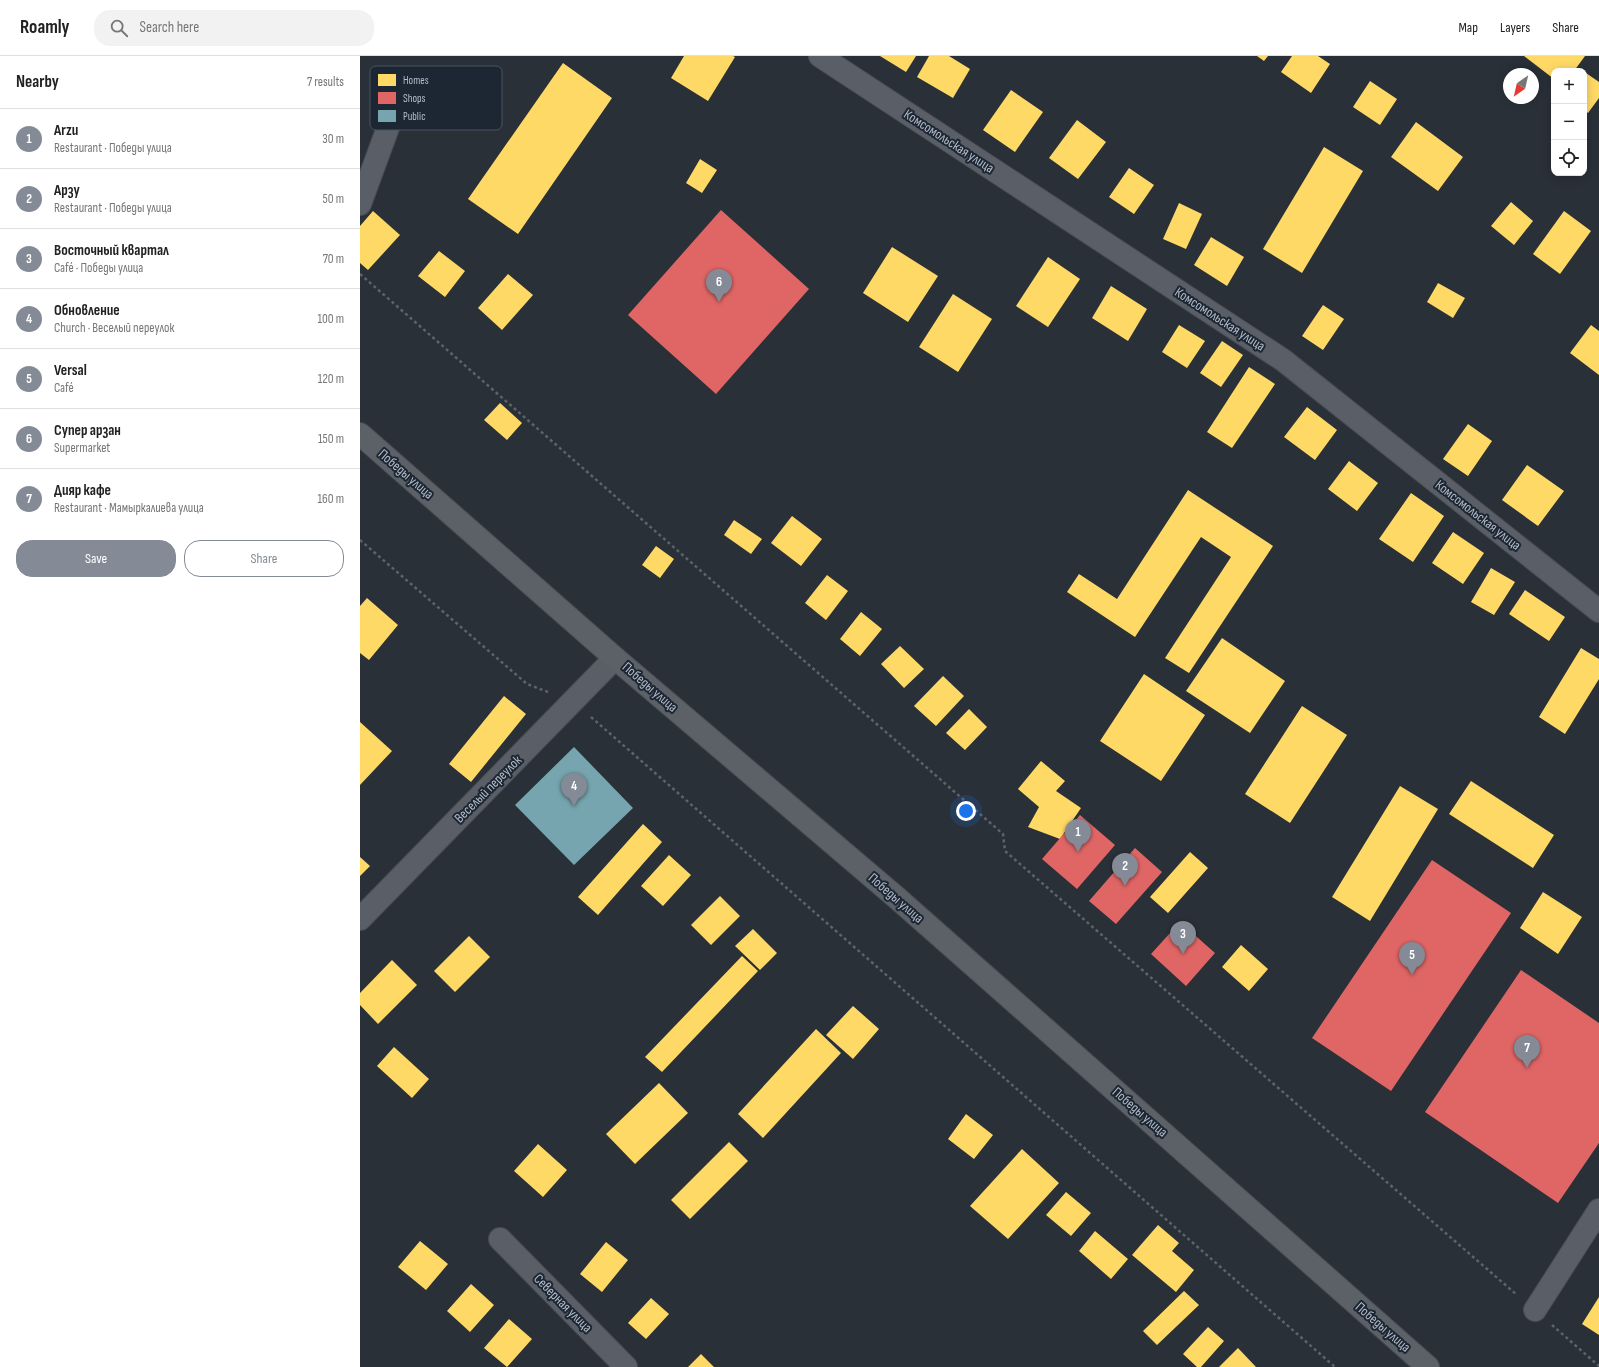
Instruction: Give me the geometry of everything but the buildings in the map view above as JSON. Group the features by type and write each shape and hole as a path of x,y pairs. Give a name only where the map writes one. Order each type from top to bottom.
{"main road":[{"name":"Победы улица","path":"360,434 615,658 903,903 1428,1367"}],"street":[{"name":"Комсомольская улица","path":"820,56 1283,360 1599,611"},
{"path":"360,204 387,130"},
{"name":"Веселый переулок","path":"360,919 574,702 615,658"},
{"path":"1535,1310 1599,1210"},
{"name":"Северная улица","path":"500,1239 626,1367"}],"path":[{"path":"360,274 1003,834 1005,851 1011,857 1599,1366"},
{"path":"360,540 527,684 574,702 1335,1367"}],"place":[{"name":"Супер арзан","path":"719,302"},
{"name":"Обновление","path":"574,806"},
{"name":"Arzu","path":"1078,852"},
{"name":"Арзу","path":"1125,886"},
{"name":"Восточный квартал","path":"1183,954"},
{"name":"Versal","path":"1412,975"},
{"name":"Дияр кафе","path":"1527,1068"}]}
